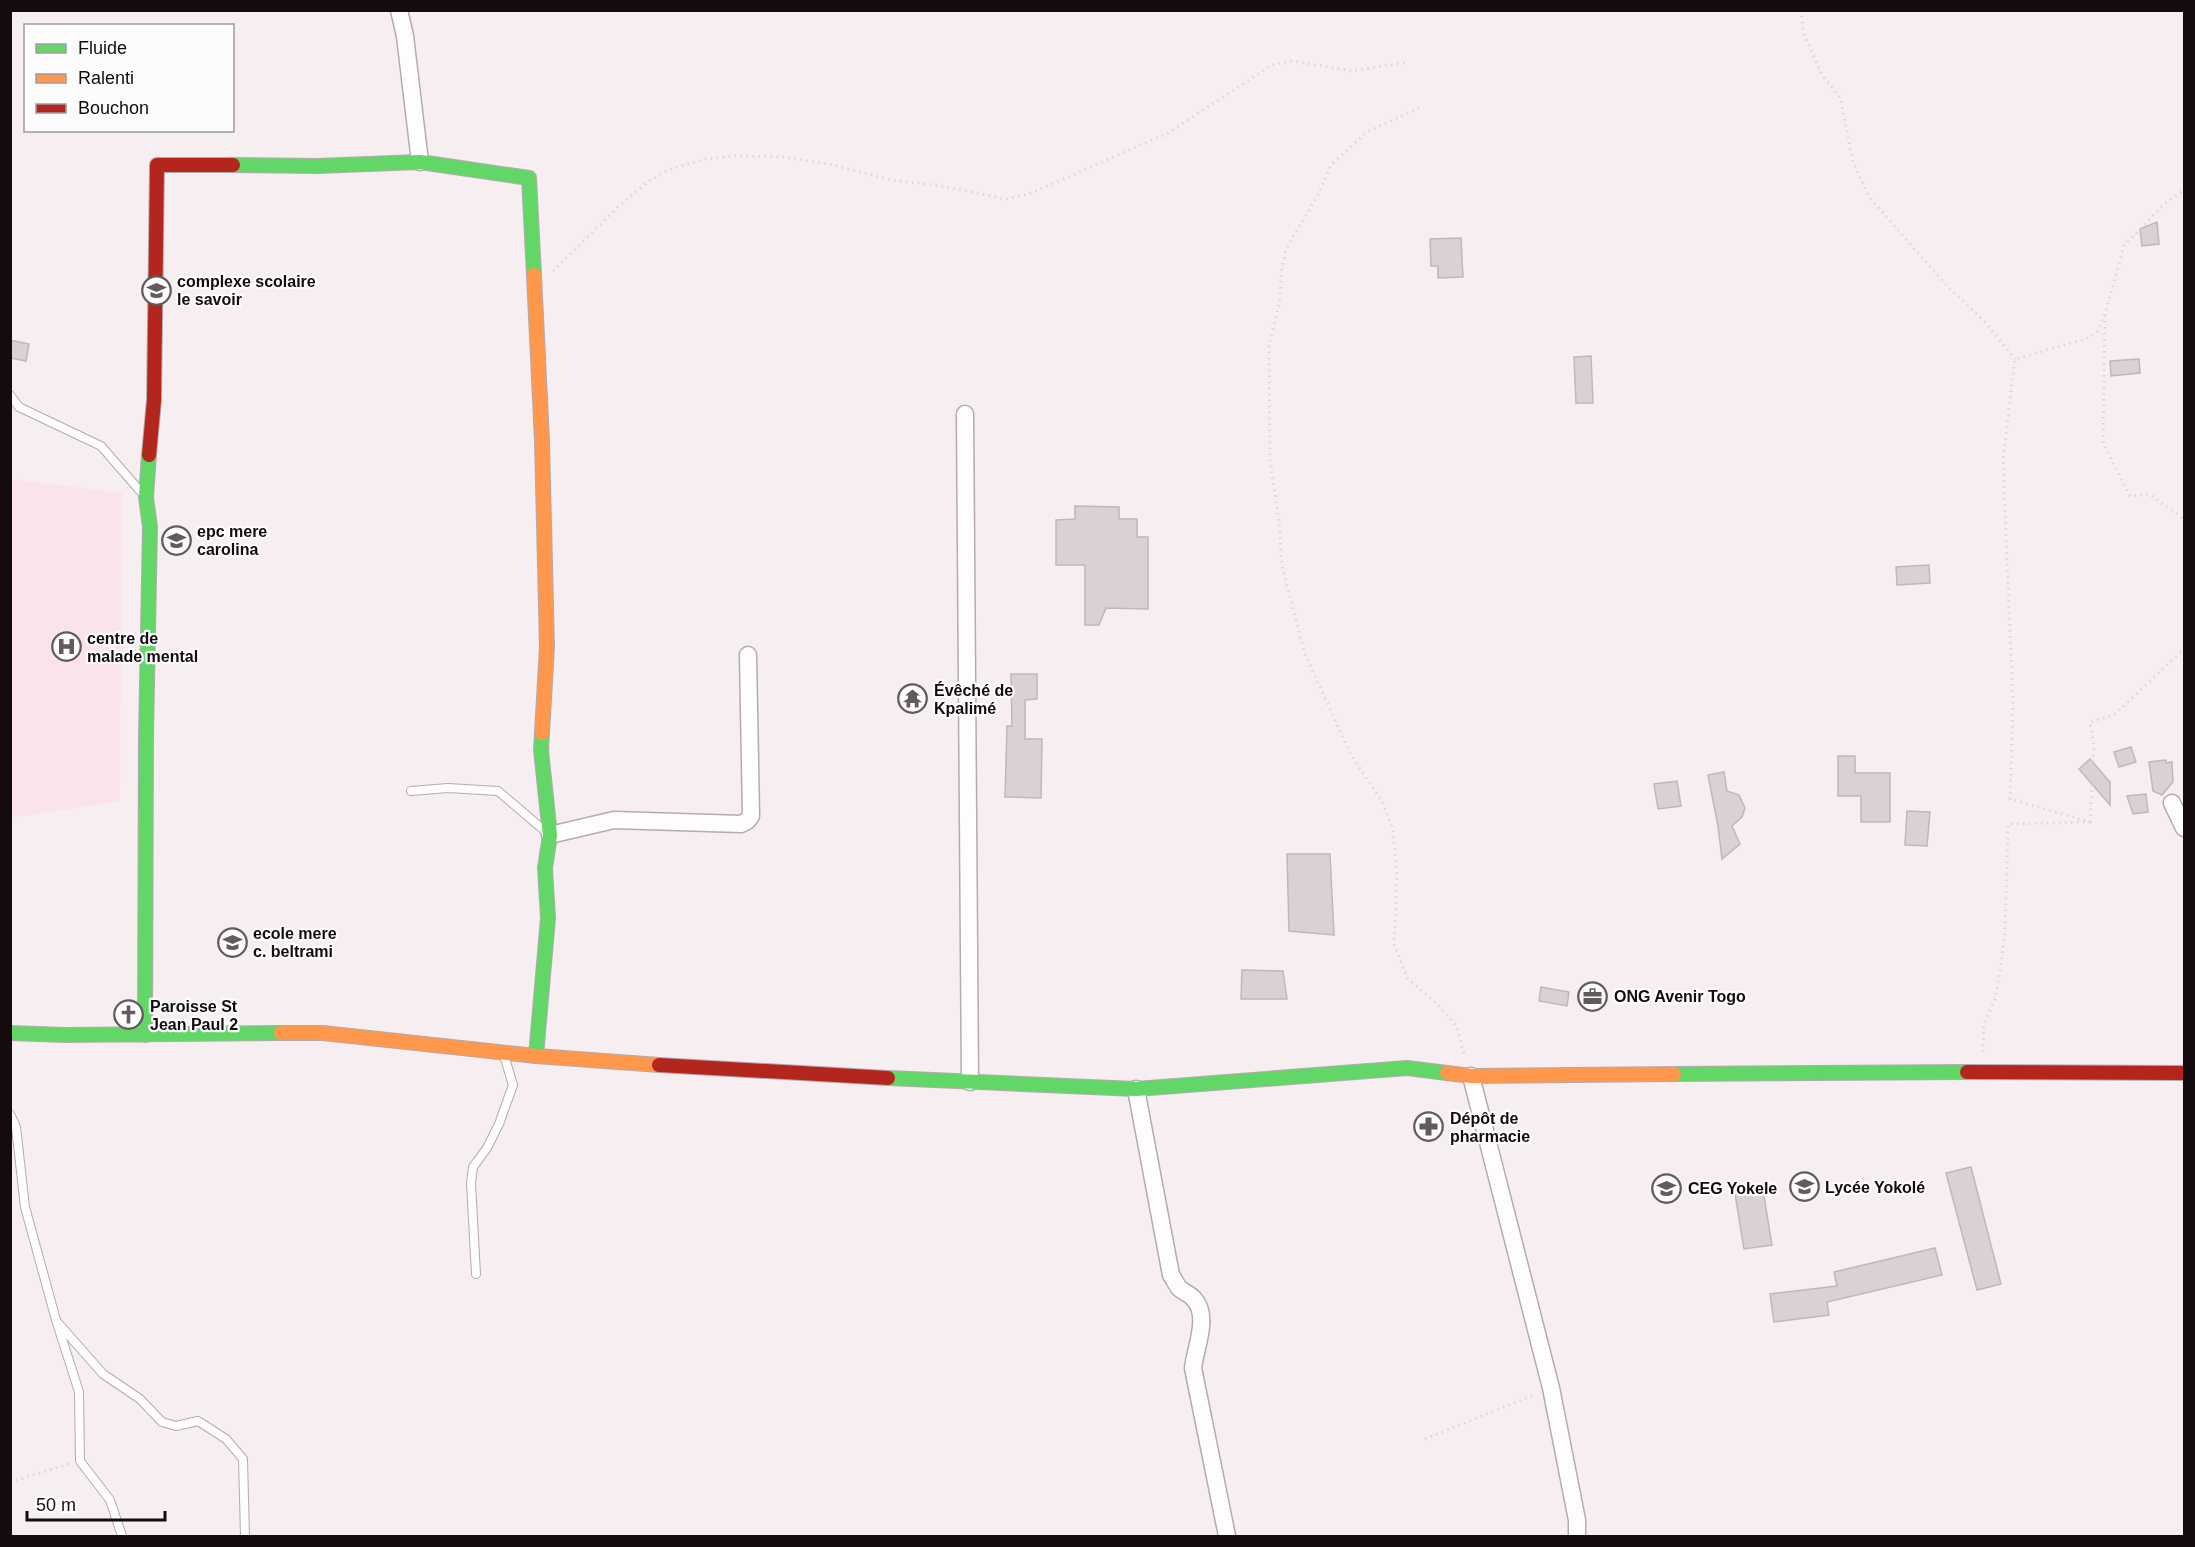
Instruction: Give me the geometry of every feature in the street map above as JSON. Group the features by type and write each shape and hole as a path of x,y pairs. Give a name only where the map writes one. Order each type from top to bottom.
{"street":[{"path":"399,10 405,36 420,162"},
{"path":"145,1035 146,736 150,527 146,497 154,400 157,165 317,166 420,162 529,178 542,441 547,623 541,750 550,835 545,868 548,918 536,1056"},
{"path":"965,414 970,1082"},
{"path":"550,835 615,820 741,824 747,821 751,816 748,655"},
{"path":"2172,803 2184,828"},
{"path":"10,1033 65,1035 323,1033 536,1056 738,1071 1136,1089 1407,1068 1471,1076 1982,1072 2184,1073"},
{"path":"1471,1076 1551,1388 1577,1520 1577,1536"},
{"path":"1136,1089 1171,1275 1179,1288 1194,1299 1198,1307 1200,1327 1193,1368 1227,1536"}],"lane":[{"path":"10,395 19,407 101,446 146,497"},
{"path":"411,791 448,788 498,791 550,835"},
{"path":"476,1274 471,1183 473,1167 500,1124 513,1085 502,1052"},
{"path":"10,1114 16,1127 25,1207 56,1320 79,1392 80,1461 110,1500 122,1536"},
{"path":"56,1320 103,1374 140,1399 162,1422 176,1426 198,1421 226,1438 243,1459 245,1536"}],"path":[{"path":"1801,10 1803,32 1822,75 1840,97 1853,162 1869,196 1947,287 1984,321 2015,359 2003,461 2013,705 2010,799 2090,822"},
{"path":"550,273 646,183 668,170 705,159 735,156 785,157 834,165 891,180 951,188 1006,199 1028,194 1168,133 1272,65 1292,61 1353,71 1407,62"},
{"path":"1419,108 1367,132 1331,165 1318,195 1286,249 1279,304 1269,346 1270,460 1279,521 1282,566 1305,654 1351,755 1383,802 1393,830 1397,878 1394,944 1407,978 1438,1005 1457,1028 1471,1076"},
{"path":"2015,359 2086,339 2097,332 2105,314 2124,246 2164,204 2184,190"},
{"path":"2105,314 2103,443 2130,496 2149,494 2184,519"},
{"path":"2090,822 2094,745 2090,722 2114,715 2184,648"},
{"path":"1982,1072 1984,1024 1995,999 2004,938 2008,824 2090,822"},
{"path":"1425,1439 1551,1388"},
{"path":"10,1482 80,1461"}],"shaded area":[{"name":"centre de malade mental","path":"11,479 122,493 120,801 11,818"}],"building":[{"path":"2157,222 2159,244 2142,246 2140,229"},
{"path":"1461,238 1463,277 1438,278 1438,266 1431,266 1430,239"},
{"path":"10,340 29,344 26,361 10,358"},
{"path":"1591,356 1593,403 1576,403 1574,357"},
{"path":"2139,359 2140,373 2111,376 2110,361"},
{"path":"1075,506 1119,507 1119,519 1137,519 1137,537 1148,537 1148,609 1106,608 1099,625 1085,625 1085,565 1056,565 1056,520 1075,519"},
{"path":"1929,565 1930,583 1897,585 1896,567"},
{"path":"1011,674 1037,674 1037,699 1025,700 1025,739 1042,739 1041,798 1005,797 1007,726 1012,726"},
{"path":"2131,747 2136,762 2119,767 2114,752"},
{"path":"1838,756 1855,756 1855,773 1890,773 1890,822 1861,822 1861,796 1838,796"},
{"path":"2090,759 2110,782 2110,805 2079,769"},
{"path":"2166,760 2166,763 2172,762 2173,782 2162,795 2153,791 2149,762"},
{"path":"1724,772 1727,791 1739,795 1745,808 1742,817 1732,826 1740,844 1722,859 1708,775"},
{"path":"1677,781 1681,806 1658,809 1654,784"},
{"path":"2146,794 2148,812 2133,814 2127,796"},
{"path":"1907,811 1930,812 1927,846 1905,845"},
{"path":"1287,854 1330,854 1334,935 1289,931"},
{"path":"1242,970 1283,971 1287,999 1241,999"},
{"path":"1541,987 1569,992 1567,1006 1539,1001"},
{"path":"1971,1167 2001,1284 1977,1290 1946,1173"},
{"path":"1763,1190 1772,1245 1744,1249 1735,1194"},
{"path":"1935,1248 1942,1275 1827,1302 1829,1315 1774,1322 1770,1294 1837,1286 1834,1272"}],"traffic: fast":[{"path":"233,165 317,166 420,162 529,178 534,275"},
{"path":"145,1035 146,736 150,527 146,497 149,455"},
{"path":"536,1056 548,918 545,868 550,835 541,750 542,733"},
{"path":"10,1033 65,1035 281,1033"},
{"path":"888,1078 1136,1089 1407,1068 1447,1073"},
{"path":"1674,1074 1967,1072"}],"traffic: slow":[{"path":"534,275 542,441 547,647 542,733"},
{"path":"281,1033 323,1033 536,1056 659,1065"},
{"path":"1447,1073 1471,1076 1674,1074"}],"traffic: jam":[{"path":"149,455 154,400 157,165 233,165"},
{"path":"659,1065 888,1078"},
{"path":"1967,1072 2184,1073"}],"place":[{"name":"complexe scolaire le savoir","path":"156,290"},
{"name":"epc mere carolina","path":"176,540"},
{"name":"centre de malade mental","path":"66,647"},
{"name":"Évêché de Kpalimé","path":"913,699"},
{"name":"ecole mere c. beltrami","path":"232,942"},
{"name":"ONG Avenir Togo","path":"1593,996"},
{"name":"Paroisse St Jean Paul 2","path":"129,1015"},
{"name":"Dépôt de pharmacie","path":"1429,1127"},
{"name":"Lycée Yokolé","path":"1804,1187"},
{"name":"CEG Yokele","path":"1667,1188"}]}
